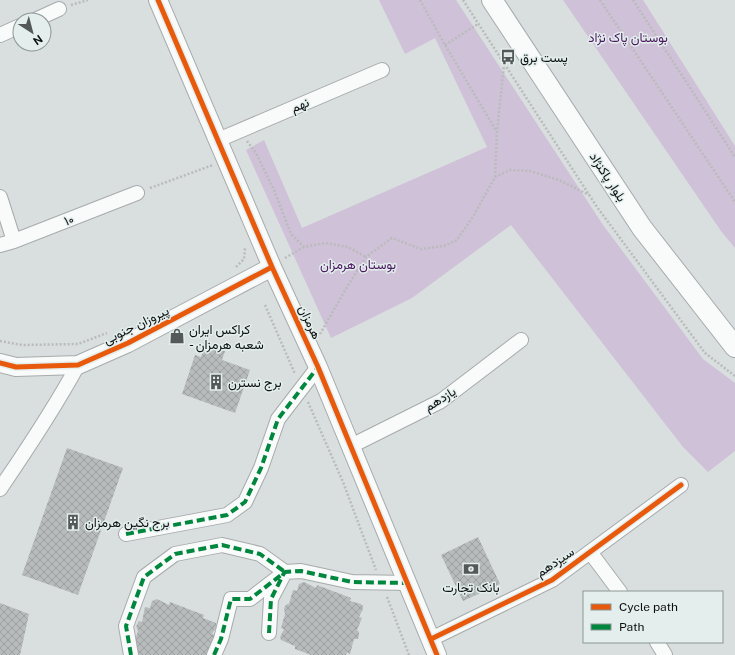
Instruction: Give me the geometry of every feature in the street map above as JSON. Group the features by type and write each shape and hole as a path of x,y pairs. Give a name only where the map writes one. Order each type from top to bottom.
{"main road":[{"name":"بلوار پاکنژاد","path":"492,0 642,228 735,347"}],"street":[{"name":"هرمزان","path":"158,0 272,267 318,367 434,647"},
{"path":"52,12 59,9"},
{"path":"0,35 12,30"},
{"name":"نهم","path":"218,140 382,70"},
{"name":"۱۰","path":"7,243 137,193"},
{"path":"0,197 7,243"},
{"name":"پیروزان جنوبی","path":"0,363 16,367 78,365 128,343 272,267"},
{"name":"یازدهم","path":"351,446 441,401 522,340"},
{"path":"0,489 39,432 78,365"},
{"path":"126,534 227,515 245,502 261,468 278,419 318,367"},
{"name":"سیزدهم","path":"434,647 552,580 681,485"},
{"path":"131,655 126,626 144,576 175,554 222,545 260,554 284,572"},
{"path":"590,552 619,591"},
{"path":"214,655 221,639 231,599 250,599 284,572 301,571 352,582 408,583"},
{"path":"269,633 271,599 284,572"},
{"path":"658,643 665,655"}],"path":[{"path":"420,0 497,132"},
{"path":"463,0 590,196 705,353 735,376"},
{"path":"600,0 735,202"},
{"path":"633,0 735,157"},
{"path":"445,45 478,24"},
{"path":"309,347 322,332 347,287 366,257 392,238 421,249 444,246 457,240 474,215 495,177 497,132 504,64"},
{"path":"239,131 256,153 274,190 290,234 304,247"},
{"path":"137,193 226,159"},
{"path":"495,177 510,170 530,170 559,180 590,196"},
{"path":"272,267 304,247 325,243 348,247 366,257"},
{"path":"234,269 244,259"},
{"path":"265,305 296,376"},
{"path":"305,397 343,482 378,576"},
{"path":"384,590 409,655"}],"green space":[{"name":"بوستان هرمزان","path":"379,0 456,0 603,225 703,359 735,383 735,451 708,472 683,447 511,225 412,298 331,338 246,150 264,140 302,228 487,147 435,38 405,54"},
{"name":"بوستان پاک نژاد","path":"563,0 643,0 735,146 735,248 721,231"}],"building":[{"name":"برج نسترن","path":"206,344 225,351 222,360 250,370 235,413 182,394 195,355 201,357"},
{"name":"برج نگین هرمزان","path":"67,448 123,468 78,595 22,575"},
{"name":"بانک تجارت","path":"478,537 500,584 463,601 441,555"},
{"path":"304,582 316,588 317,585 351,598 350,601 363,606 359,617 362,618 357,630 359,632 358,639 354,639 350,654 347,652 346,655 311,655 295,649 295,646 281,640 280,637 284,629 281,628 285,614 285,606 289,604 293,590 297,591 299,584"},
{"path":"157,599 169,605 170,602 204,615 203,618 216,623 216,627 212,634 215,635 210,647 211,655 134,655 137,646 133,645 138,631 136,626 139,621 142,622 145,607 150,608 152,601"},
{"path":"0,603 29,614 20,655 0,655"}],"marked path":[{"path":"126,534 227,515 245,502 261,468 278,419 318,367"},
{"path":"131,655 126,626 144,577 175,554 222,545 260,554 285,572"},
{"path":"214,655 221,639 231,599 250,599 285,572 301,571 352,582 408,583"},
{"path":"269,633 271,599 284,573"}],"cycle path":[{"path":"158,0 272,267 318,367 437,655"},
{"path":"0,363 16,367 78,365 128,343 272,267"},
{"path":"431,639 552,580 681,485"}],"place":[{"name":"پست برق","path":"508,57"},
{"name":"کراکس ایران - شعبه هرمزان","path":"177,336"},
{"name":"برج نسترن","path":"216,382"},
{"name":"برج نگین هرمزان","path":"73,522"},
{"name":"بانک تجارت","path":"471,569"}]}
